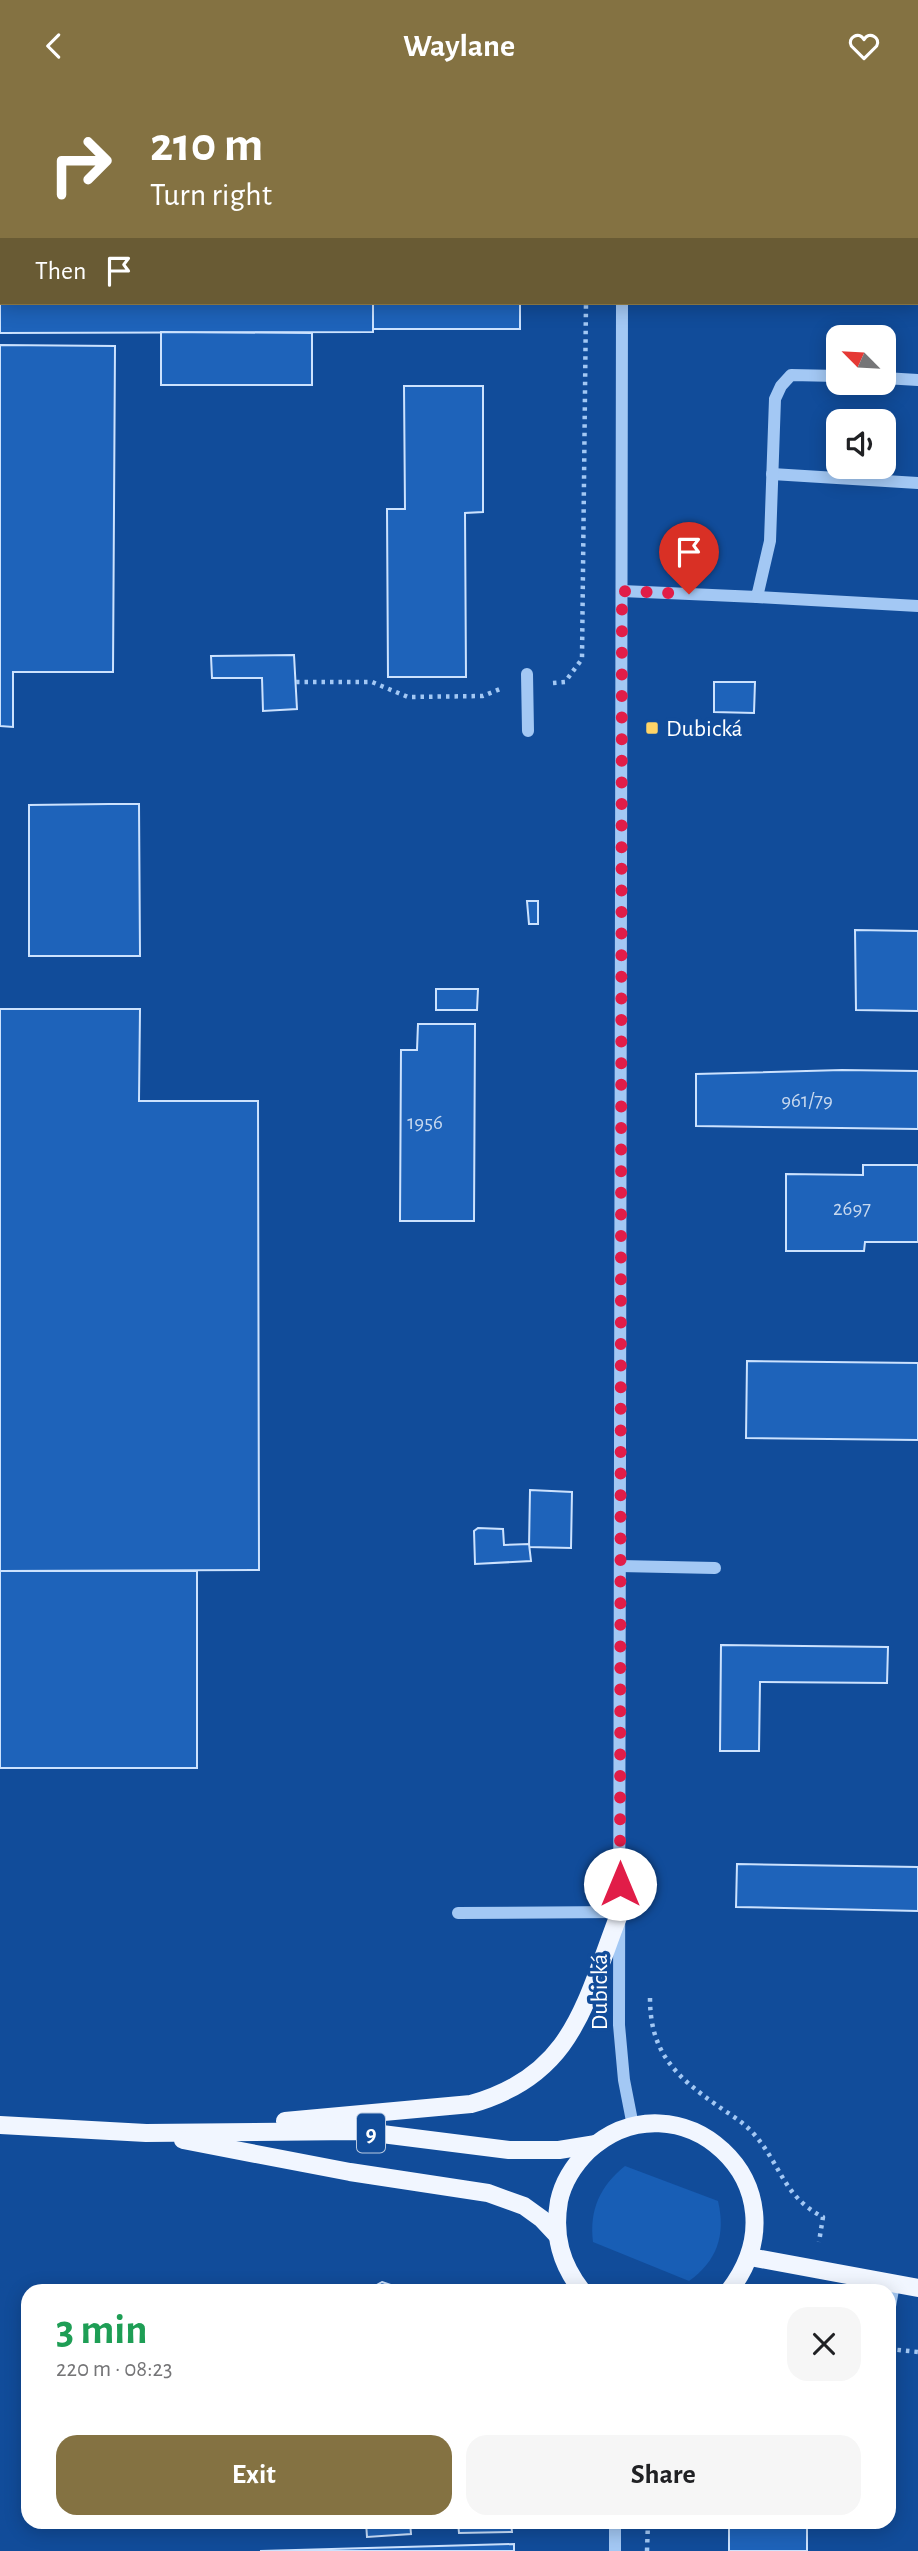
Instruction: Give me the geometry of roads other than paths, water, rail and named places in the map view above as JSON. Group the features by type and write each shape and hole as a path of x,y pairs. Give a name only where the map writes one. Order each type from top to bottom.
{"main road":[{"path":"145,2133 471,2104 516,2088 535,2075 556,2054 573,2031 620,1912"},
{"name":"9","path":"577,2284 561,2257 557,2235 557,2215 568,2175 580,2158 613,2133 633,2126 654,2124 676,2126 696,2132 715,2143 743,2174 751,2194 755,2225 750,2257 734,2284"},
{"name":"9","path":"0,2125 145,2133 358,2131 509,2150 559,2150 596,2144"},
{"name":"9","path":"145,2133 350,2172 488,2193 524,2206 542,2219 557,2235"},
{"path":"750,2257 894,2284"},
{"path":"896,2284 918,2288"}],"street":[{"name":"Dubická","path":"622,305 619,2025 624,2080 633,2126"},
{"path":"757,597 770,541 775,398 780,386 791,375 826,376"},
{"path":"896,379 918,380"},
{"path":"772,474 918,482"},
{"path":"622,591 918,606"},
{"path":"527,679 528,731"},
{"path":"620,1566 715,1568"},
{"path":"458,1913 620,1912"},
{"path":"615,2529 615,2551"}],"place":[{"name":"Dubická","path":"652,728"}]}
